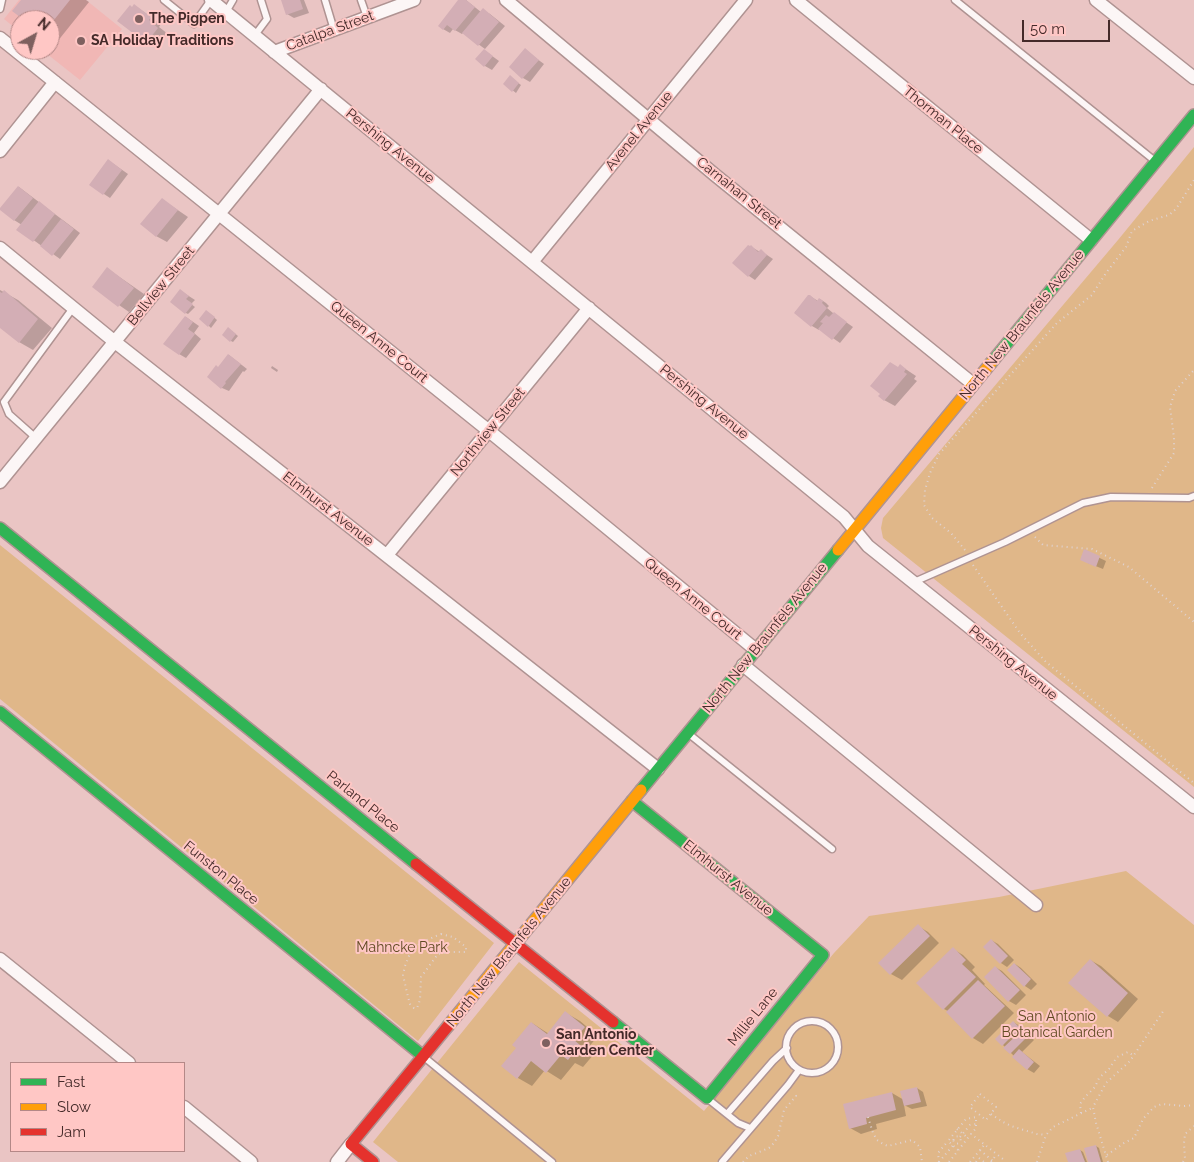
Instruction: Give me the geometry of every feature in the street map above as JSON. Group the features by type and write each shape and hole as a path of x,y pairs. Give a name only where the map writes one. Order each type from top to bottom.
{"street":[{"name":"Pershing Avenue","path":"211,0 844,517 868,546 1194,807"},
{"name":"Catalpa Street","path":"274,52 367,18 394,4 414,0"},
{"name":"Carnahan Street","path":"506,0 715,175 973,384"},
{"name":"Avenel Avenue","path":"532,262 746,0"},
{"name":"Thorman Place","path":"796,0 1091,240"},
{"path":"1096,0 1194,78"},
{"name":"Queen Anne Court","path":"0,38 489,431 756,650"},
{"path":"0,150 55,82"},
{"name":"Bellview Street","path":"0,482 321,89"},
{"name":"North New Braunfels Avenue","path":"337,1162 1194,114"},
{"name":"Elmhurst Avenue","path":"0,248 115,342 658,770"},
{"name":"Northview Street","path":"387,555 589,308"},
{"name":"Parland Place","path":"0,528 707,1098"},
{"path":"743,665 1036,905"},
{"name":"Funston Place","path":"0,712 423,1056"},
{"name":"Elmhurst Avenue","path":"632,801 823,956"},
{"name":"Millie Lane","path":"707,1098 823,956"},
{"path":"0,959 128,1062"},
{"path":"185,1109 251,1162"},
{"path":"351,1144 373,1162"}],"lane":[{"path":"0,9 2,0"},
{"path":"164,0 194,24 211,0"},
{"path":"226,12 232,0"},
{"path":"254,35 267,19 260,0"},
{"path":"325,0 334,30"},
{"path":"361,0 367,18"},
{"path":"955,0 1156,161"},
{"path":"36,438 9,414 4,402 73,308"},
{"path":"912,582 1028,531 1083,503 1110,497 1189,498 1194,496"},
{"path":"688,733 832,849"},
{"path":"806,1022 822,1024 829,1028 838,1042 836,1058 831,1065 816,1073 807,1073 799,1070 788,1056 786,1048 792,1032 806,1022"},
{"path":"727,1114 786,1048"},
{"path":"423,1056 552,1162"},
{"path":"722,1162 799,1070"},
{"path":"707,1098 738,1123 750,1128"}],"path":[{"path":"1194,180 1176,209 1169,215 1149,221 1132,231 1126,247 1092,295 1058,323 939,454 930,473 925,490 924,505 932,518 951,533 964,547 969,558 1015,626 1046,662 1194,783"},
{"path":"1146,498 1174,453 1170,406 1176,391 1194,370"},
{"path":"1028,531 1043,545 1092,549 1129,567 1194,622"},
{"path":"441,934 453,937 466,947 466,952 438,954 421,977 420,1000 417,1008 414,1008 410,1004 403,975 409,956 420,943 441,934"},
{"path":"1037,1162 1046,1135 1053,1127 1093,1107 1106,1083 1134,1056 1164,1010"},
{"path":"1081,1113 1080,1104 1084,1097 1095,1087 1099,1078 1109,1069 1117,1057 1128,1052 1134,1056"},
{"path":"743,1162 749,1156 769,1148 774,1143 778,1136 784,1110 796,1096 788,1085"},
{"path":"980,1094 996,1107 991,1114 986,1120 970,1106 980,1094"},
{"path":"1107,1155 1134,1138 1143,1119 1154,1107 1162,1104 1194,1105"},
{"path":"1093,1107 1108,1162"},
{"path":"939,1162 938,1153 966,1119 976,1117 979,1114"},
{"path":"991,1114 1012,1126 1046,1135"},
{"path":"868,1117 877,1140 888,1146 912,1140 920,1147 922,1162"},
{"path":"949,1162 976,1128 976,1117"},
{"path":"954,1144 960,1143 960,1137 970,1124 970,1118"},
{"path":"970,1124 976,1124"},
{"path":"1183,1162 1185,1160 1185,1134 1194,1126"},
{"path":"957,1130 968,1138"},
{"path":"972,1134 1003,1159 1003,1162"},
{"path":"939,1162 954,1144 955,1138 960,1137"},
{"path":"948,1141 954,1144 958,1150"},
{"path":"970,1162 984,1144"},
{"path":"980,1150 992,1161 997,1154"},
{"path":"976,1155 984,1162"},
{"path":"976,1162 979,1158"}],"shaded area":[{"name":"SA Holiday Traditions","path":"19,0 86,0 122,29 80,80 55,60 60,60 60,10 11,10"},
{"name":"SA Holiday Traditions","path":"10,11 10,24 4,19"}],"green space":[{"path":"1194,147 1194,787 883,538 881,528 883,518 1118,240"},
{"name":"Mahncke Park","path":"0,545 494,943 418,1041 0,699"},
{"name":"San Antonio Botanical Garden","path":"1126,871 1194,925 1194,1162 398,1162 373,1142 519,962 704,1111 834,953 869,916 999,897"}],"building":[{"path":"21,0 70,0 60,12 60,10 13,10"},
{"path":"281,0 300,0 303,9 286,15"},
{"path":"458,0 466,0 475,7 455,31 447,25 443,30 438,26"},
{"path":"134,4 151,17 149,20 158,28 146,43 117,21 130,5 132,7"},
{"path":"483,8 499,22 478,46 462,33"},
{"path":"525,48 539,60 522,79 509,67"},
{"path":"484,49 493,56 484,67 475,59"},
{"path":"510,75 519,83 512,92 503,84"},
{"path":"108,159 122,170 103,195 89,185"},
{"path":"18,186 33,198 14,221 0,208"},
{"path":"162,198 178,210 156,237 140,224"},
{"path":"39,201 55,214 33,242 16,230"},
{"path":"61,219 74,229 52,256 40,246"},
{"path":"748,245 751,245 758,252 761,249 767,255 748,277 732,263"},
{"path":"107,267 134,288 118,307 92,287"},
{"path":"180,289 189,296 186,299 193,304 185,314 170,302"},
{"path":"4,290 38,319 19,343 0,328 0,292 2,293"},
{"path":"808,295 817,301 819,298 827,308 811,327 794,313"},
{"path":"206,310 215,317 208,327 199,319"},
{"path":"834,312 847,322 832,340 818,329 823,323 820,322 826,315 829,317"},
{"path":"185,316 193,322 188,329 195,334 179,355 163,344"},
{"path":"228,327 236,334 230,342 222,335"},
{"path":"228,354 241,364 221,389 207,377"},
{"path":"890,362 898,367 900,364 906,369 904,372 907,374 884,401 878,396 880,394 870,386"},
{"path":"1084,549 1100,556 1096,567 1080,560"},
{"path":"918,924 930,936 890,975 878,963"},
{"path":"991,939 1008,956 1000,964 983,947"},
{"path":"953,947 966,960 962,964 976,977 943,1010 916,983"},
{"path":"1090,959 1128,993 1107,1017 1068,983"},
{"path":"1014,963 1031,979 1024,987 1007,970"},
{"path":"995,966 1020,990 1008,1002 984,977"},
{"path":"978,980 1005,1006 972,1039 946,1012"},
{"name":"San Antonio Garden Center","path":"565,1011 585,1027 574,1040 580,1045 568,1060 561,1055 546,1073 531,1061 517,1079 501,1066 516,1048 512,1045 531,1022 547,1034"},
{"path":"1013,1021 1020,1028 1002,1046 995,1039"},
{"path":"1022,1030 1028,1036 1010,1054 1003,1048"},
{"path":"1019,1049 1034,1062 1027,1070 1012,1057"},
{"path":"917,1087 921,1102 904,1106 900,1091"},
{"path":"892,1092 896,1110 866,1118 867,1124 849,1129 843,1104"},
{"path":"1096,1145 1101,1162 1088,1162 1084,1148"},
{"path":"1080,1149 1085,1162 1068,1162 1065,1153"}],"traffic: fast":[{"path":"991,363 1194,115"},
{"path":"0,528 416,864"},
{"path":"641,790 838,550"},
{"path":"0,712 423,1056"},
{"path":"613,1022 707,1098 823,955 632,801"}],"traffic: slow":[{"path":"838,550 991,363"},
{"path":"448,1026 641,790"}],"traffic: jam":[{"path":"416,864 613,1022"},
{"path":"373,1162 351,1144 448,1026"}],"place":[{"name":"The Pigpen","path":"139,19"},
{"name":"SA Holiday Traditions","path":"81,41"},
{"name":"San Antonio Garden Center","path":"546,1043"}]}
